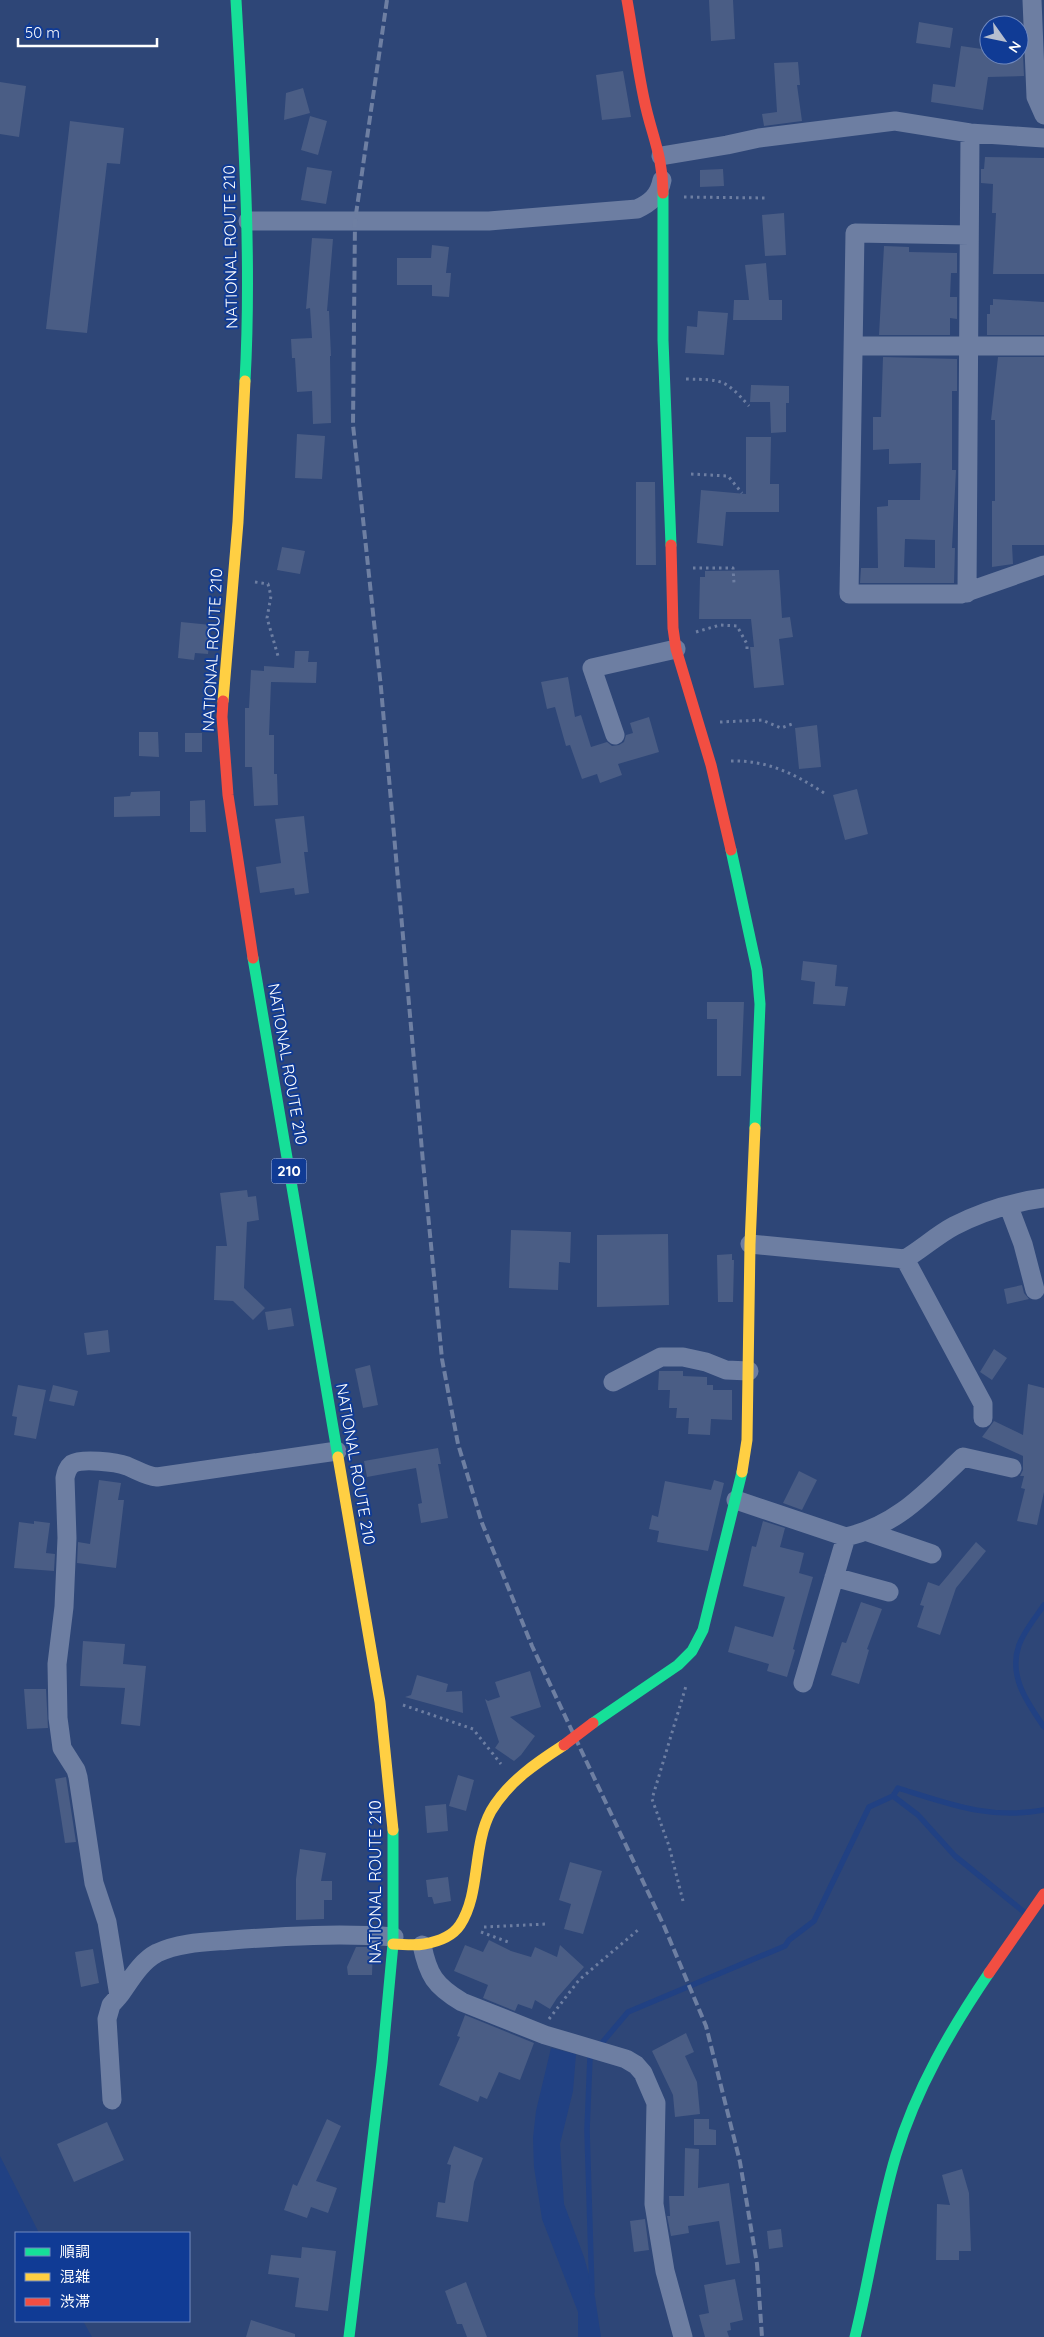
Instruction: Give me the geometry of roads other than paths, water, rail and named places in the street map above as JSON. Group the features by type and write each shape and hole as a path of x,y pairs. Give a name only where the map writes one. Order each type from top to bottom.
{"main road":[{"name":"NATIONAL ROUTE 210","path":"236,0 248,220 248,331 222,717 229,803 385,1738 394,1850 393,1940 382,2063 349,2337"},
{"path":"393,1940 422,1945 442,1939 465,1926 466,1906 485,1825 498,1802 514,1780 533,1764 564,1745 592,1723 678,1665 690,1654 703,1630 736,1500 746,1440 749,1371 750,1244 760,1004 757,970 744,906 711,765 676,649 663,340 662,164 644,101 627,0"},
{"path":"855,2337 889,2180 913,2109 956,2022 1044,1894"}],"street":[{"path":"1032,0 1036,97 1044,115"},
{"path":"248,220 489,221 636,209 652,200 658,193 662,164 759,138 895,122 970,132 1044,138"},
{"path":"967,593 970,132"},
{"path":"969,235 855,233 849,594 967,593 1044,564"},
{"path":"853,346 1044,346"},
{"path":"615,735 592,668 676,649"},
{"path":"750,1244 905,1259 952,1227 1009,1207 1044,1198"},
{"path":"1009,1207 1035,1290"},
{"path":"905,1259 983,1404 983,1418"},
{"path":"614,1382 661,1357 683,1357 706,1362 726,1370 749,1371"},
{"path":"119,1996 107,1922 94,1883 78,1777 76,1770 62,1748 58,1718 57,1664 65,1590 67,1470 72,1464 82,1461 110,1463 157,1477 337,1451"},
{"path":"736,1500 846,1537 868,1532 908,1510 963,1457 1012,1468"},
{"path":"868,1532 932,1554"},
{"path":"803,1683 846,1537"},
{"path":"834,1577 889,1592"},
{"path":"112,2100 107,2019 111,2004 142,1965 155,1954 178,1946 266,1938 393,1940"},
{"path":"422,1945 431,1976 450,1995 462,2002 542,2034 626,2059 636,2065 643,2073 656,2103 654,2204 665,2272 683,2337"}],"water":[{"path":"551,2048 576,2054 573,2091 560,2144 564,2204 584,2257 595,2297 601,2337 578,2337 578,2312 542,2219 534,2167 533,2138 536,2111"},
{"path":"0,2156 38,2232 15,2232 15,2322 84,2322 92,2337 0,2337"}],"waterway":[{"path":"1044,1605 1027,1629 1016,1656 1016,1667 1021,1688 1031,1708 1044,1727"},
{"path":"592,2292 587,2130 590,2057 628,2012 785,1946 789,1940 814,1921 869,1807 893,1796 898,1788 952,1805 987,1812 1024,1813 1044,1810"},
{"path":"893,1796 918,1815 955,1856 1024,1912"}],"railway":[{"path":"387,0 355,221 353,425 381,688 442,1359 458,1444 482,1523 532,1646 664,1926 706,2026 740,2162 757,2264 762,2337"}]}
